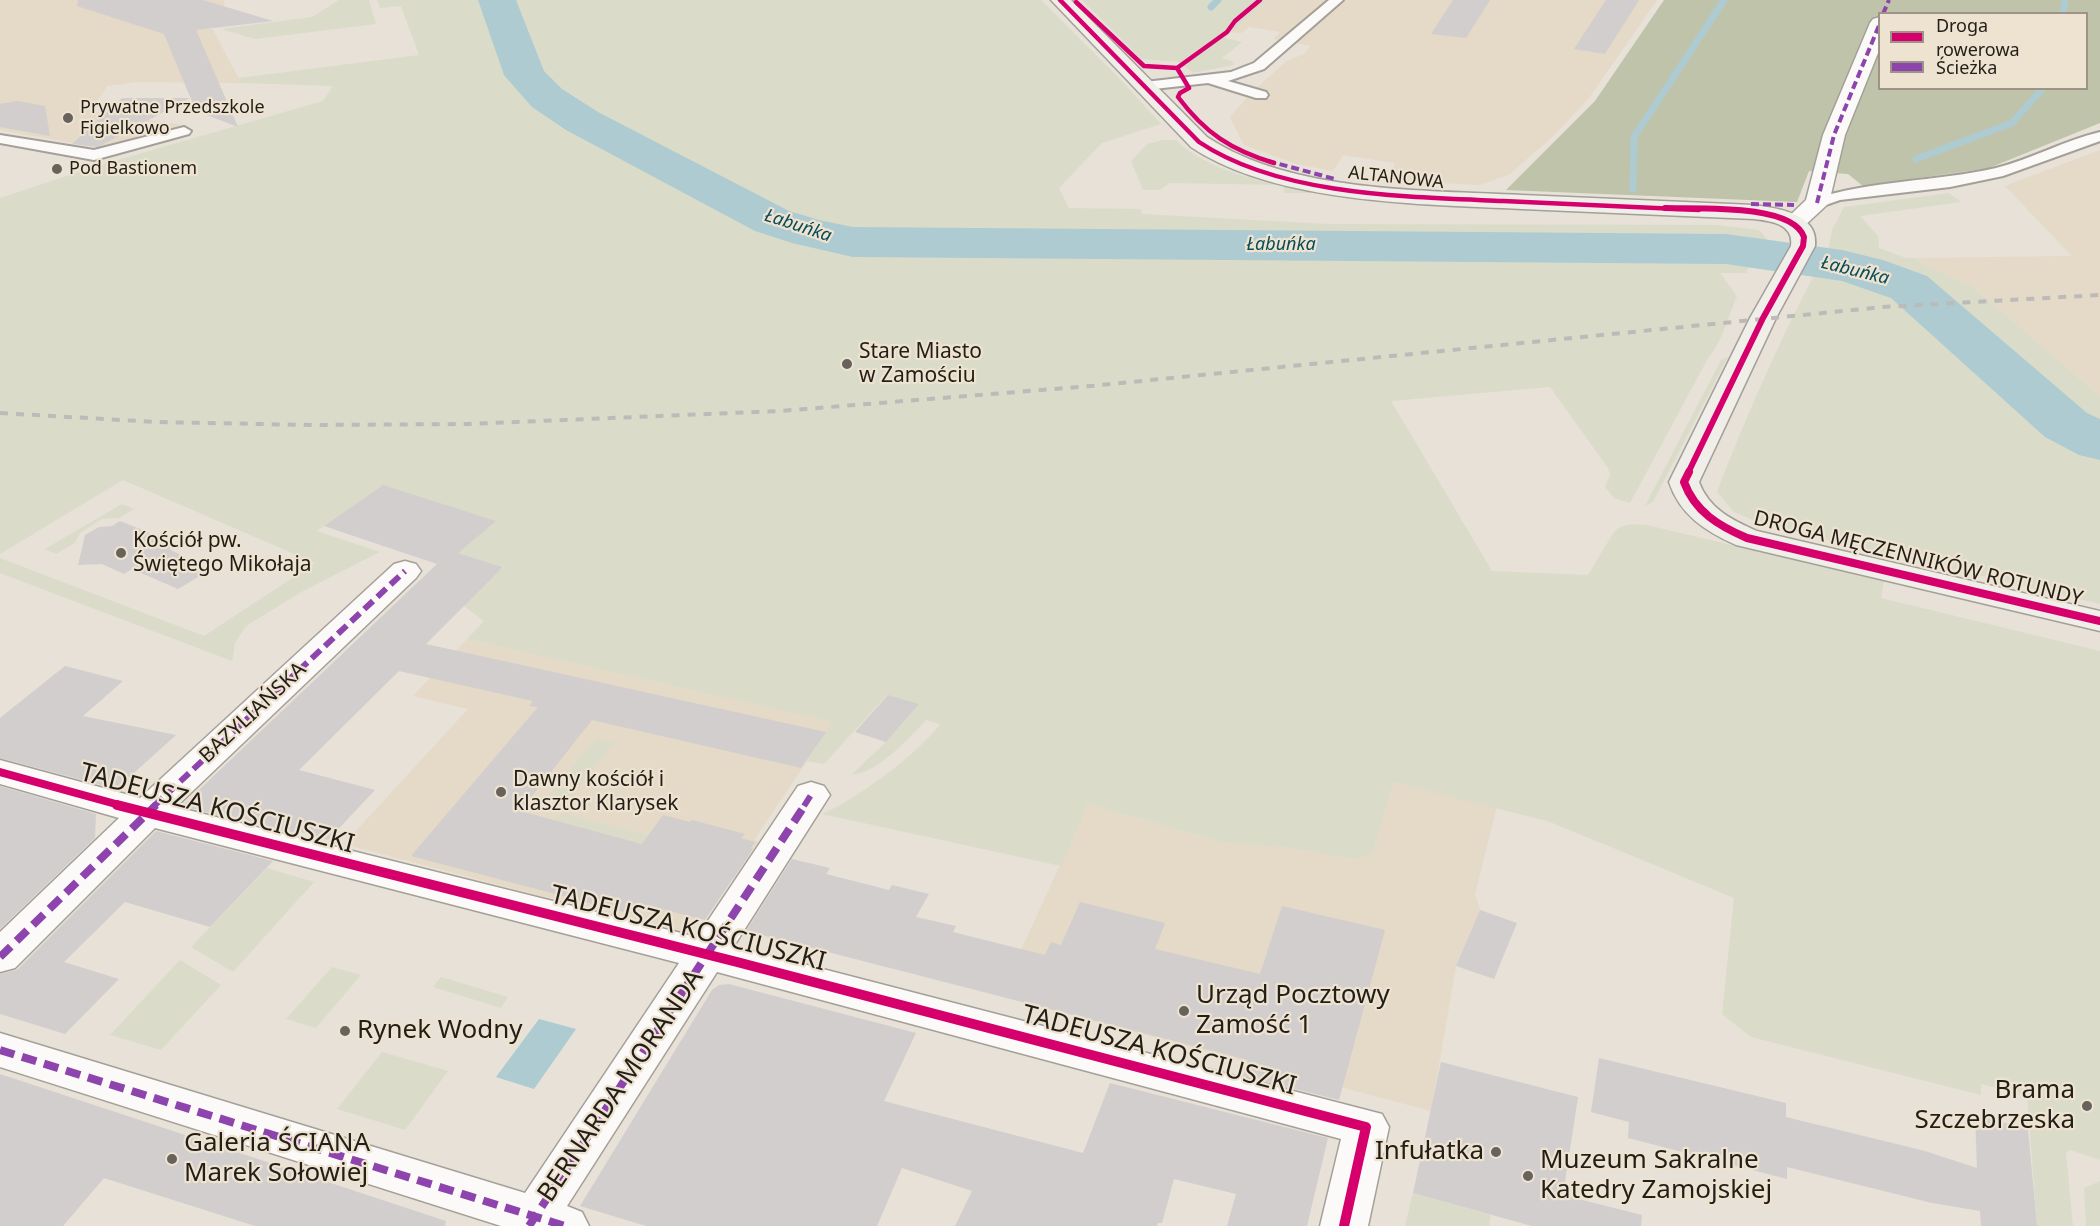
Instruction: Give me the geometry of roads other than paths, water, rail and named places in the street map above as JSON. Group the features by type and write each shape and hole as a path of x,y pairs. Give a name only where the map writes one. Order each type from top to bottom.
{"street":[{"name":"ALTANOWA","path":"1060,0 1199,142 1218,155 1245,165 1332,186 1427,199 1754,212 1776,215 1796,246"},
{"path":"1817,203 1834,135 1878,28"},
{"name":"DROGA MĘCZENNIKÓW ROTUNDY","path":"1817,203 1684,482 1694,505 1718,524 1747,538 2100,621"},
{"name":"BAZYLIAŃSKA","path":"0,957 147,813 405,571"},
{"name":"TADEUSZA KOŚCIUSZKI","path":"0,772 147,813 708,955 1366,1127 1344,1226"},
{"name":"BERNARDA MORANDA","path":"543,1223 708,955 811,795"},
{"path":"0,1050 543,1223"}],"lane":[{"path":"1145,86 1233,76 1259,66 1337,0"},
{"path":"1209,80 1261,95"},
{"path":"0,139 94,155 184,131"},
{"path":"1817,203 1839,196 1950,182 2003,171 2100,136"}],"water":[{"path":"539,1019 576,1029 534,1089 496,1077"}],"waterway":[{"name":"Łabuńka","path":"497,0 525,75 547,98 582,121 772,221 809,233 853,242 1726,249 1819,261 1865,271 1909,287 2066,425 2100,442"},
{"path":"1211,7 1218,0"},
{"path":"1633,189 1634,137 1724,0"},
{"path":"2063,12 2065,0"},
{"path":"1916,159 2012,123 2041,90"}],"railway":[{"path":"0,413 156,422 312,425 468,424 780,411 1091,386 1883,307 2100,295"}],"place":[{"name":"Prywatne Przedszkole Figielkowo","path":"68,118"},
{"name":"Pod Bastionem","path":"57,169"},
{"name":"Stare Miasto w Zamościu","path":"847,364"},
{"name":"Kościół pw. Świętego Mikołaja","path":"121,553"},
{"name":"Dawny kościół i klasztor Klarysek","path":"501,792"},
{"name":"Urząd Pocztowy Zamość 1","path":"1184,1011"},
{"name":"Rynek Wodny","path":"345,1031"},
{"name":"Brama Szczebrzeska","path":"2087,1106"},
{"name":"Infułatka","path":"1496,1152"},
{"name":"Galeria ŚCIANA Marek Sołowiej","path":"172,1159"},
{"name":"Muzeum Sakralne Katedry Zamojskiej","path":"1528,1176"}]}
